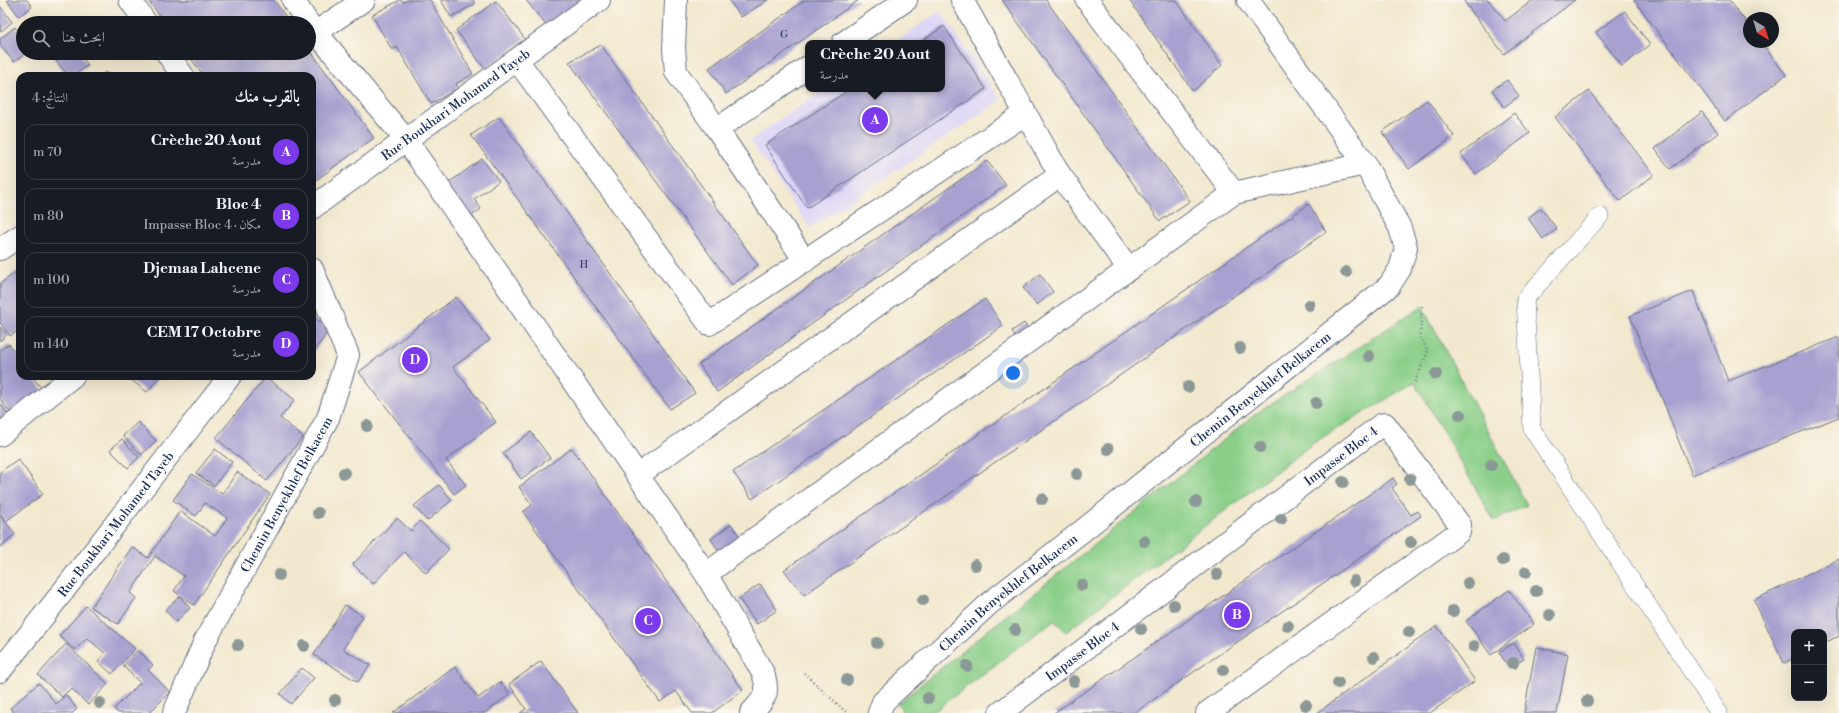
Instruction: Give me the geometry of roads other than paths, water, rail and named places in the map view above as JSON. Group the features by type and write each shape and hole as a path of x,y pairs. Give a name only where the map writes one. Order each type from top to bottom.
{"street":[{"path":"130,0 141,16"},
{"path":"293,0 304,16"},
{"path":"316,24 364,0"},
{"name":"Rue Boukhari Mohamed Tayeb","path":"316,205 599,0"},
{"path":"676,0 674,48 676,72 717,129 805,261"},
{"path":"847,40 906,0"},
{"path":"962,0 1060,175 1129,269"},
{"path":"1087,0 1234,193"},
{"name":"Chemin Benyekhlef Belkacem","path":"879,713 882,702 990,603 1389,286 1400,269 1406,248 1400,228 1365,164 1248,0"},
{"path":"316,33 406,140 706,574 763,673 767,686 764,698 750,713"},
{"path":"172,60 180,72"},
{"path":"516,60 709,324 1025,114"},
{"path":"717,129 805,69"},
{"path":"706,574 1234,193 1365,164"},
{"path":"648,468 1060,175"},
{"path":"0,249 16,239"},
{"name":"Chemin Benyekhlef Belkacem","path":"174,713 205,641 328,418 348,355 316,279"},
{"path":"0,435 68,380"},
{"name":"Rue Boukhari Mohamed Tayeb","path":"0,671 227,380"},
{"name":"Impasse Bloc 4","path":"1000,713 1384,424 1460,525 1459,532 1207,713"}],"lane":[{"path":"1600,216 1525,299 1532,429 1719,713"}],"place":[{"name":"Crèche 20 Aout","path":"875,120"},
{"name":"CEM 17 Octobre","path":"415,360"},
{"name":"Bloc 4","path":"1237,615"},
{"name":"Djemaa Lahcene","path":"648,621"}]}
